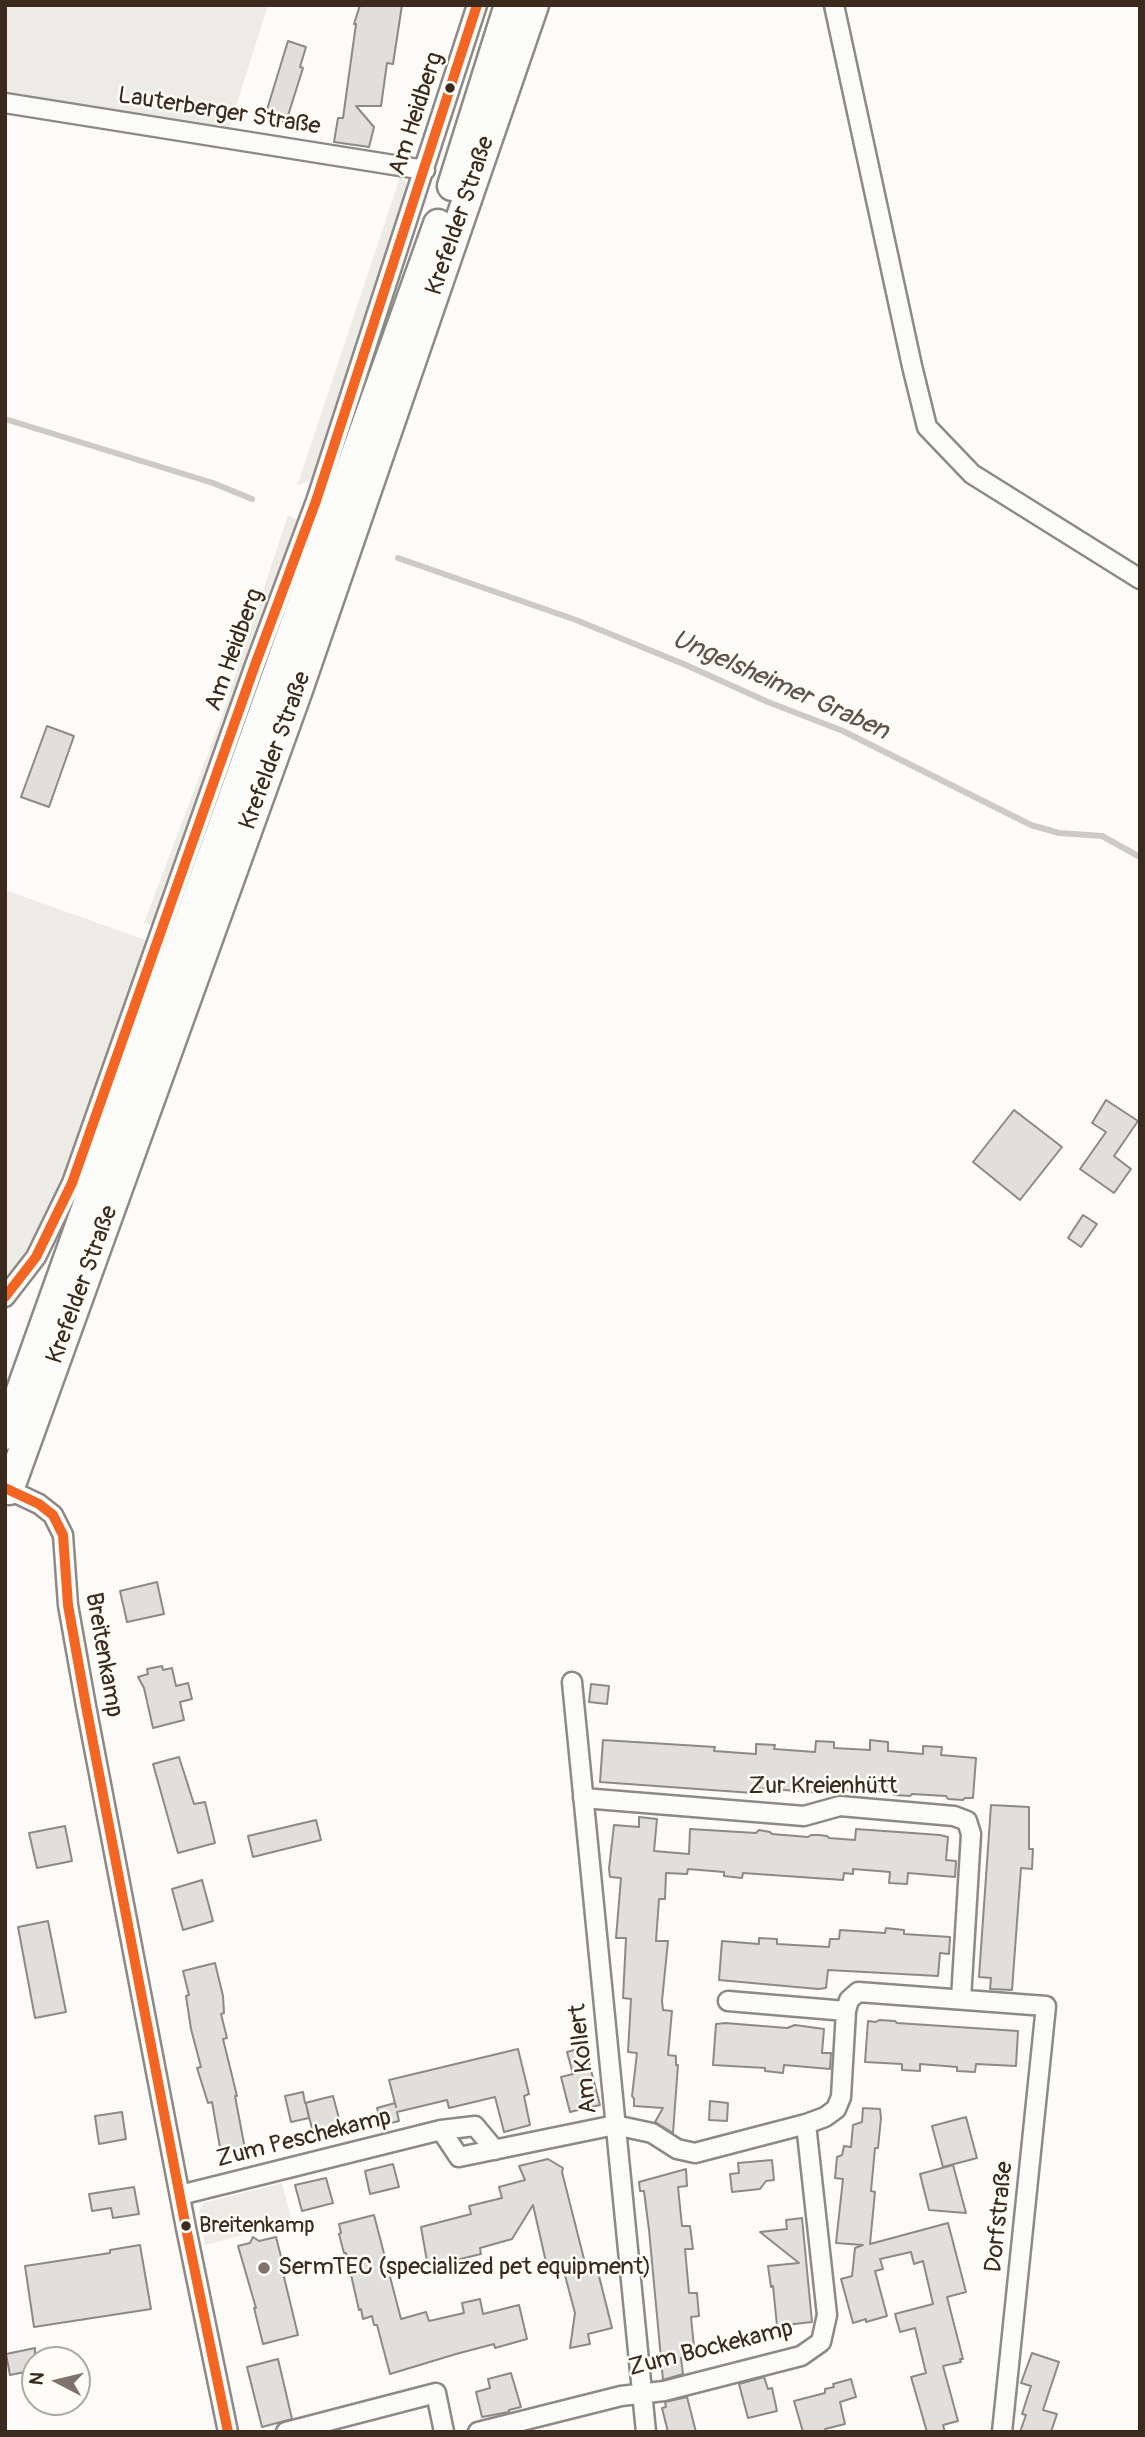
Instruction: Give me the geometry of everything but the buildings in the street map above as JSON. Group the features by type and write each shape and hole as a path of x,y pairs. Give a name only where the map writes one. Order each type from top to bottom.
{"highway":[{"name":"Krefelder Straße","path":"5,1435 450,192 509,5"},
{"name":"Krefelder Straße","path":"7,1489 299,690 534,5"}],"street":[{"name":"Am Heidberg","path":"5,1297 36,1257 72,1182 255,665 316,501 477,5"},
{"path":"834,5 927,427 972,474 1140,579"},
{"name":"Lauterberger Straße","path":"5,103 425,170"},
{"name":"Breitenkamp","path":"7,1489 39,1504 53,1515 63,1535 68,1605 180,2195 228,2432"},
{"name":"Am Kollert","path":"572,1682 646,2432"},
{"name":"Zur Kreienhütt","path":"583,1798 804,1816 840,1806 954,1816 967,1821 971,1834 961,1999"},
{"path":"441,2130 459,2157 615,2124 652,2133 677,2149 695,2153 806,2124 825,2117 836,2109 841,2097 846,2011 849,2000 858,1992 961,1999"},
{"name":"Dorfstraße","path":"961,1999 1046,2006 1002,2432"},
{"path":"727,2001 846,2011"},
{"name":"Zum Bockekamp","path":"478,2432 621,2396 664,2391 801,2356 821,2342 827,2315 806,2124"},
{"name":"Zum Peschekamp","path":"180,2195 441,2130 475,2126 495,2150"},
{"path":"286,2432 436,2393 444,2432"}],"shaded area":[{"path":"5,5 268,5 227,135 21,99 5,92"},
{"path":"401,174 409,190 314,478 297,486"},
{"path":"288,515 299,520 238,701 153,925 144,923 221,719"},
{"path":"5,890 148,941 62,1180 40,1229 5,1284"},
{"path":"282,2183 292,2222 205,2245 199,2213 203,2203"}],"waterway":[{"name":"Ungelsheimer Graben","path":"5,419 213,483 252,499"},
{"name":"Ungelsheimer Graben","path":"398,558 576,620 843,731 1031,825 1059,833 1102,836 1140,857"}],"transit line":[{"path":"5,1297 36,1257 72,1183 255,665 316,501 477,5"},
{"path":"5,1488 39,1504 53,1515 63,1535 68,1605 86,1706 228,2432"}],"place":[{"name":"Breitenkamp","path":"186,2226"},
{"name":"SermTEC (specialized pet equipment)","path":"264,2268"}]}
